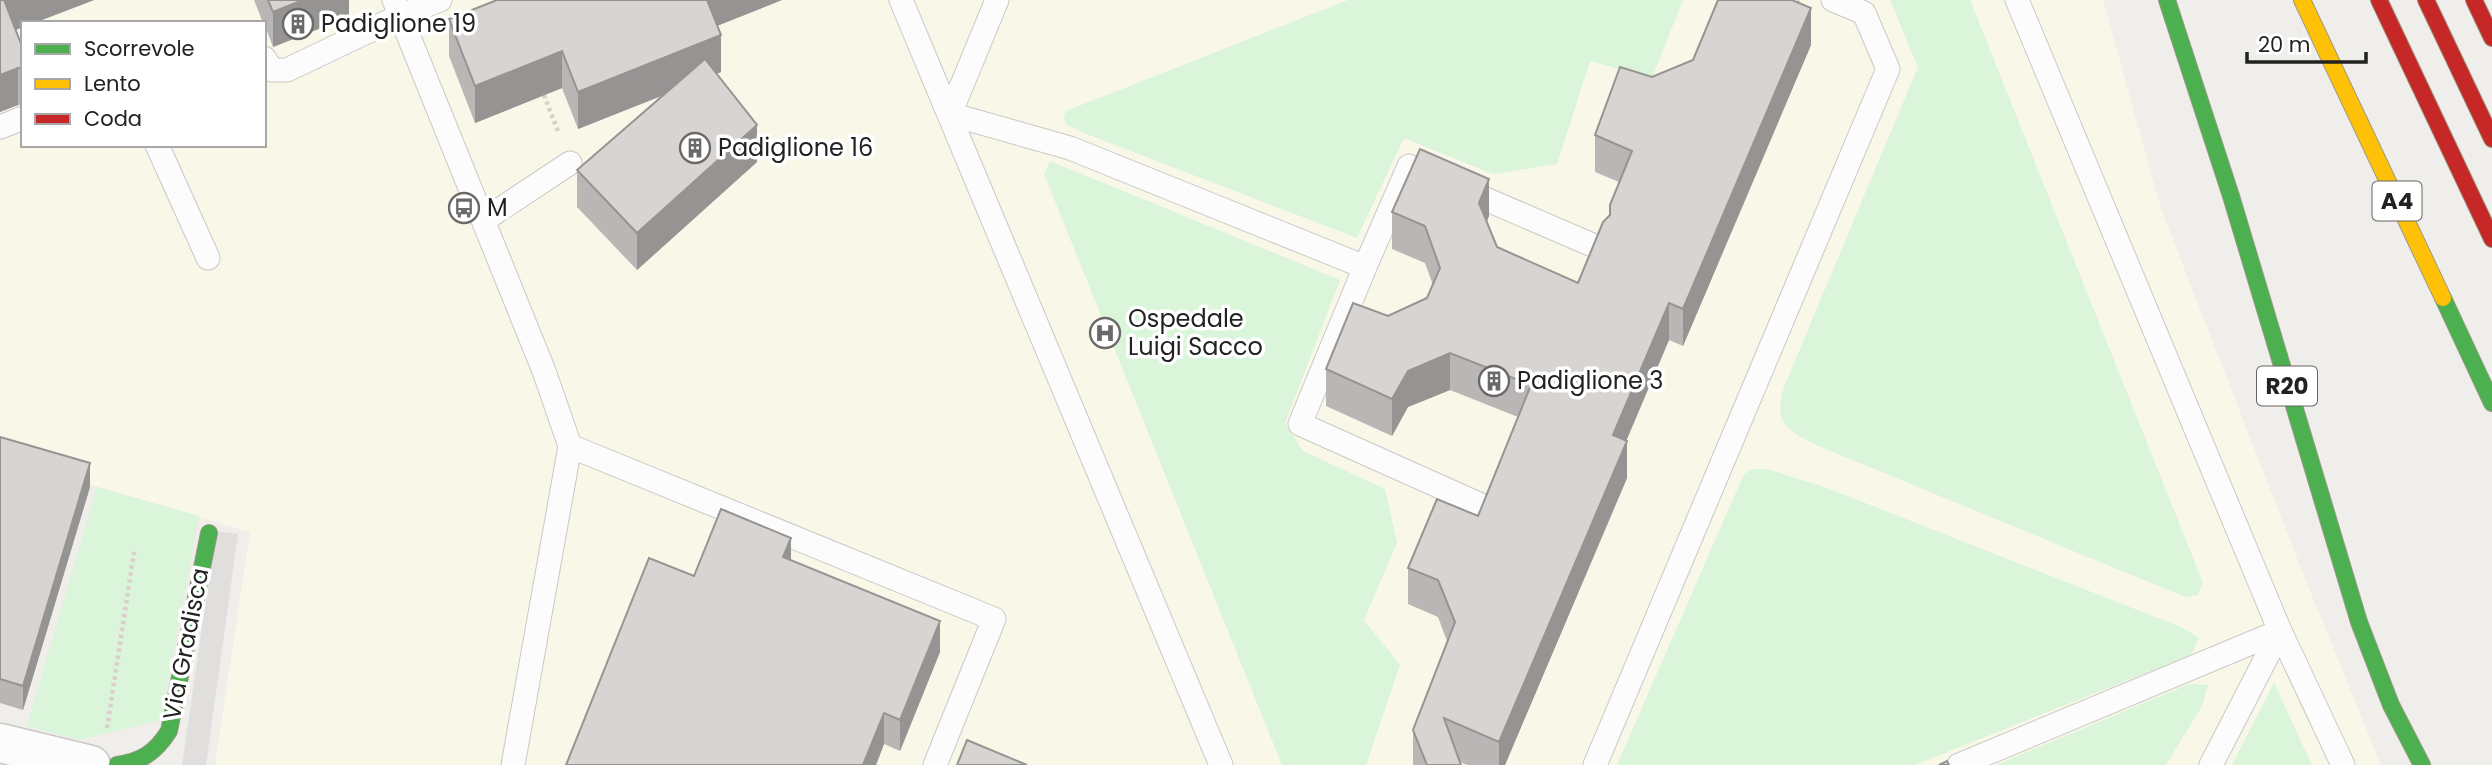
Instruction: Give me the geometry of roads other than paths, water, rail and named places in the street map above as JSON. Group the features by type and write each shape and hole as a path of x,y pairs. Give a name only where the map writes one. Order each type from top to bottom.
{"main road":[{"name":"R20","path":"2167,0 2231,196 2359,622 2391,705 2422,765"},
{"name":"A4","path":"2301,0 2492,402"},
{"path":"2379,0 2492,239"},
{"path":"2427,0 2492,139"},
{"path":"2474,0 2492,38"},
{"name":"Via Gradisca","path":"117,765 144,760 158,749 169,731 208,533"}],"street":[{"path":"0,743 99,749"}],"lane":[{"path":"266,61 272,70 287,70 397,8 440,0"},
{"path":"901,0 1220,765"},
{"path":"950,114 997,0"},
{"path":"1595,765 1888,69 1864,13 1833,0"},
{"path":"2017,0 2280,631 2343,765"},
{"path":"397,8 544,370 570,446 513,765"},
{"path":"950,114 1070,148 1365,267"},
{"path":"0,127 21,119"},
{"path":"158,147 208,258"},
{"path":"484,220 570,163"},
{"path":"1483,506 1300,424 1409,166 1597,247"},
{"path":"570,446 994,619 935,765"},
{"path":"1959,765 2280,631"},
{"path":"2211,765 2280,631"}],"place":[{"name":"Padiglione 19","path":"298,24"},
{"name":"Padiglione 16","path":"695,148"},
{"name":"M","path":"464,208"},
{"name":"Ospedale Luigi Sacco","path":"1105,333"},
{"name":"Padiglione 3","path":"1494,381"}]}
